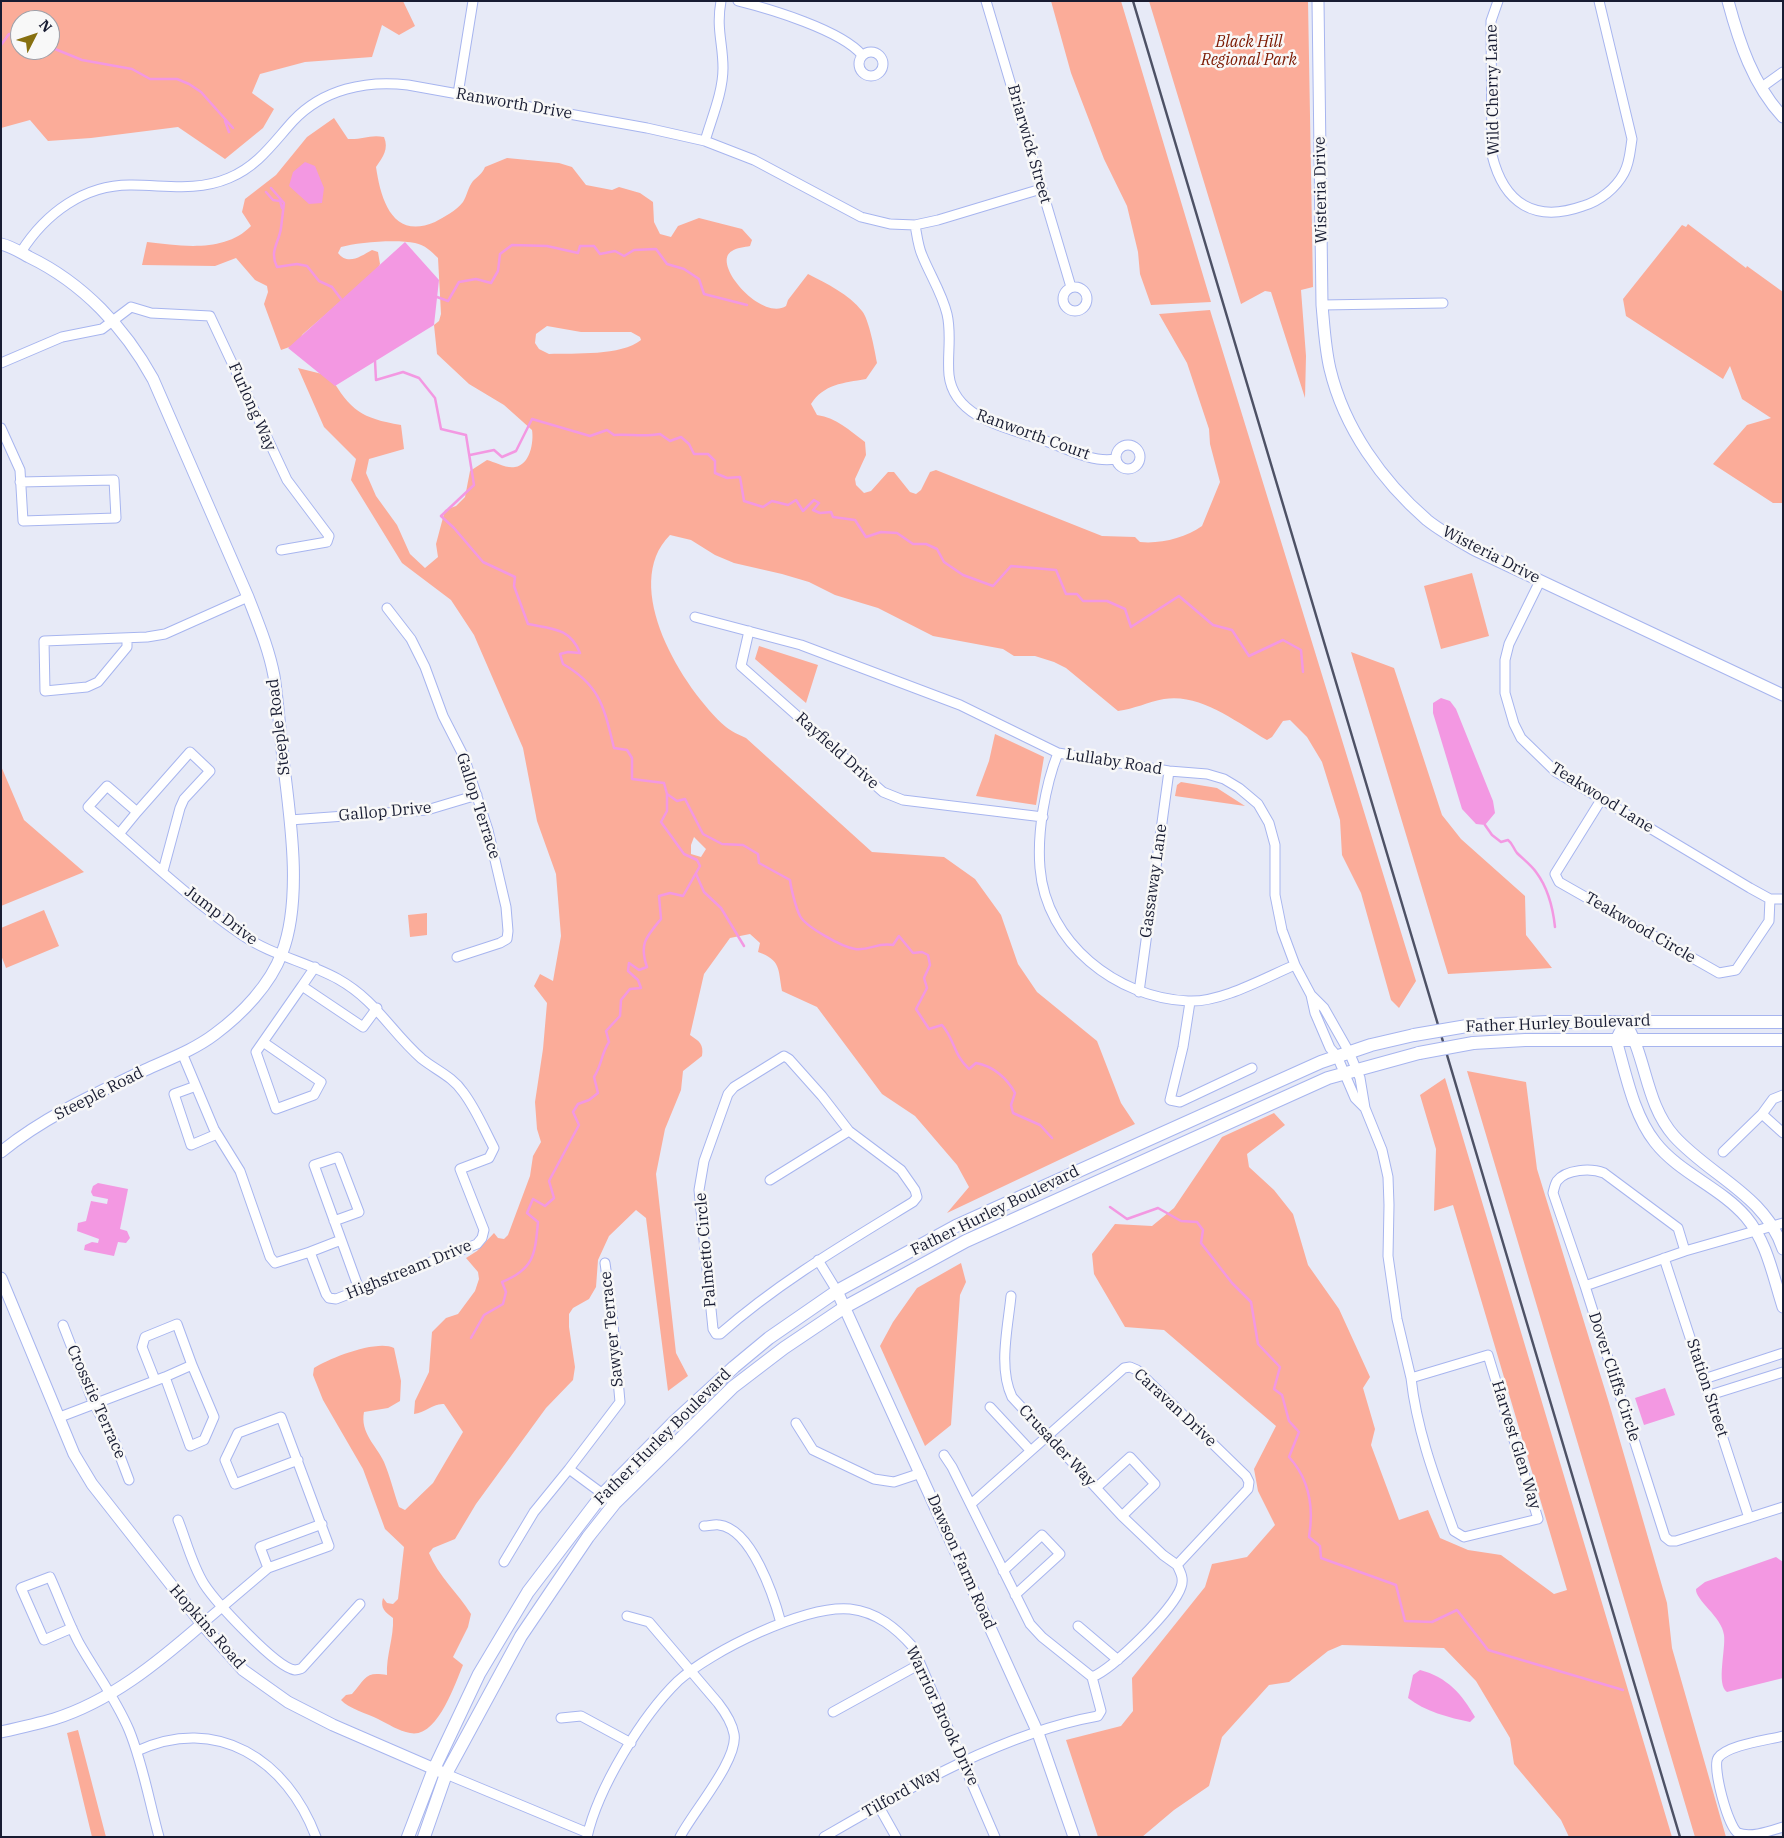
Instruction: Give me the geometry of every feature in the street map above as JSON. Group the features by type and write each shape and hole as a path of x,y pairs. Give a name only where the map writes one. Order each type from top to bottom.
{"main road":[{"name":"Father Hurley Boulevard","path":"408,1837 434,1769 479,1674 528,1592 602,1495 674,1422 734,1367 769,1338 837,1291 956,1226 1277,1081 1349,1052 1414,1036 1467,1026 1500,1023 1783,1022"},
{"name":"Father Hurley Boulevard","path":"424,1837 446,1774 521,1636 588,1537 615,1503 733,1388 784,1348 845,1307 966,1241 1351,1071 1420,1053 1473,1043 1525,1040 1783,1040"}],"street":[{"path":"458,94 473,1"},
{"path":"705,140 722,78 723,66 718,29 721,1"},
{"path":"738,1 816,28 851,44 862,55"},
{"name":"Briarwick Street","path":"986,1 1071,287"},
{"name":"Wisteria Drive","path":"1318,1 1322,305 1326,347 1331,371 1345,413 1364,447 1390,484 1442,531 1540,581 1783,695"},
{"name":"Wild Cherry Lane","path":"1498,1 1491,21 1492,155 1495,168 1508,193 1525,206 1540,212 1553,213 1565,212 1590,204 1609,192 1625,172 1630,160 1632,139 1599,1"},
{"path":"1728,1 1738,40 1762,87 1783,117"},
{"path":"1762,87 1783,72"},
{"name":"Ranworth Drive","path":"21,252 32,235 55,211 70,201 93,191 122,185 194,187 229,178 262,157 306,109 344,89 369,83 389,83 458,94 705,140 754,160 861,218 890,224 915,225 1041,189"},
{"name":"Ranworth Court","path":"915,225 922,255 939,290 947,312 950,334 949,377 961,402 971,412 987,421 1101,460 1115,459"},
{"name":"Steeple Road","path":"1,244 39,262 76,286 112,320 138,351 153,379 248,597 262,633 274,675 290,820 293,898 282,954 266,982 246,1007 215,1034 182,1053 77,1103 40,1124 1,1152"},
{"path":"1322,305 1444,303"},
{"name":"Furlong Way","path":"112,320 131,307 151,313 210,316 287,480 329,536 327,542 281,550"},
{"path":"1,363 62,336 102,329 112,320"},
{"path":"1,428 20,470 20,482 23,521 116,518 114,480 20,482"},
{"name":"Teakwood Lane","path":"1540,581 1509,644 1505,660 1505,693 1514,724 1521,738 1532,751 1556,772 1770,899"},
{"path":"127,638 127,647 98,682 87,688 46,690 44,641 127,638 165,634 248,597"},
{"name":"Gallop Terrace","path":"387,608 411,639 425,667 443,716 464,757 477,795 501,888 508,931 507,939 457,957"},
{"name":"Lullaby Road","path":"695,616 802,645 960,705 1058,753 1207,774 1239,788 1258,804 1270,823 1275,845 1275,895 1282,930 1295,965 1311,995 1315,1013 1330,1048 1337,1056"},
{"name":"Rayfield Drive","path":"749,631 741,666 883,792 902,800 1043,817"},
{"path":"119,834 190,752 210,771 184,799 163,871"},
{"path":"1058,753 1050,773 1043,817 1040,868 1055,916 1066,937 1088,961 1111,979 1139,992 1190,1002 1220,996 1295,965"},
{"name":"Gassaway Lane","path":"1139,992 1169,770"},
{"name":"Jump Drive","path":"137,812 107,786 88,807 242,935 282,954"},
{"name":"Gallop Drive","path":"290,820 427,810 477,795"},
{"name":"Teakwood Circle","path":"1601,800 1555,874 1559,882 1719,973 1736,970 1753,946 1769,920 1770,899"},
{"path":"1770,899 1783,899"},
{"name":"Highstream Drive","path":"282,954 315,967 358,992 377,1008 410,1047 463,1091 494,1148 489,1158 460,1169 484,1230 482,1238 477,1244 336,1299 329,1298 326,1294 310,1252"},
{"path":"263,1042 321,1082 314,1094 276,1109 256,1052 315,967"},
{"path":"302,986 363,1027 377,1008"},
{"name":"Lullaby Road","path":"1311,995 1324,1008 1349,1052"},
{"path":"1190,1002 1183,1047 1170,1100 1180,1102 1252,1068"},
{"path":"1625,1022 1636,1039 1650,1094 1665,1124 1685,1146 1752,1200 1778,1225 1783,1249"},
{"path":"1625,1022 1616,1040 1636,1107 1644,1126 1656,1143 1677,1163 1732,1203 1745,1216 1763,1244 1783,1307"},
{"name":"Harvest Glen Way","path":"1349,1052 1355,1098 1365,1108 1382,1150 1388,1177 1388,1256 1396,1319 1411,1378 1414,1406 1424,1448 1456,1534 1470,1536 1538,1519 1488,1355 1411,1378"},
{"path":"182,1053 217,1134 240,1171 270,1257 275,1263 282,1263 341,1240"},
{"name":"Palmetto Circle","path":"784,1056 789,1059 822,1096 848,1131 901,1170 915,1190 917,1197 913,1202 818,1260 756,1302 720,1334 716,1334 713,1329 699,1190 704,1161 728,1094 734,1087 784,1056"},
{"name":"Harvest Glen Way","path":"1337,1056 1351,1071"},
{"path":"196,1086 174,1094 191,1145 217,1134"},
{"path":"1723,1152 1762,1114 1772,1099 1783,1095"},
{"path":"1762,1114 1783,1133"},
{"path":"770,1180 848,1131"},
{"path":"334,1221 359,1212 338,1157 314,1165 334,1221 341,1240 360,1289"},
{"path":"1685,1251 1678,1228 1604,1173 1594,1169 1565,1174 1556,1182 1553,1193 1585,1286 1685,1251 1778,1225"},
{"name":"Station Street","path":"1664,1258 1748,1518"},
{"path":"818,1260 837,1291"},
{"name":"Sawyer Terrace","path":"504,1562 534,1512 620,1402 612,1313 605,1263"},
{"name":"Hopkins Road","path":"1,1278 74,1454 92,1484 202,1624 243,1670 288,1702 334,1725 587,1835"},
{"name":"Dover Cliffs Circle","path":"1585,1286 1665,1537 1670,1541 1676,1541 1783,1507"},
{"name":"Dawson Farm Road","path":"837,1291 1038,1732 1074,1837"},
{"name":"Crusader Way","path":"1011,1296 1006,1379 1012,1397 1122,1516 1163,1555 1177,1565"},
{"path":"155,1380 142,1347 145,1337 177,1324 214,1417 204,1440 190,1446 165,1376"},
{"name":"Crosstie Terrace","path":"63,1325 92,1402 115,1443 129,1480"},
{"path":"1704,1379 1783,1353"},
{"path":"60,1417 92,1402 192,1365"},
{"name":"Caravan Drive","path":"971,1504 1124,1368 1130,1367 1143,1376 1250,1482 1248,1488 1177,1565"},
{"path":"1710,1396 1783,1372"},
{"path":"990,1407 1030,1450"},
{"path":"1,1732 54,1719 111,1693 154,1666 268,1568 329,1546 322,1524 298,1460 281,1417 238,1433 225,1460 235,1484 298,1460"},
{"path":"796,1423 813,1450 874,1479 894,1482 921,1473"},
{"path":"944,1455 1036,1632 1092,1678 1101,1711 1098,1716 1077,1720 1038,1732"},
{"path":"1096,1488 1130,1457 1155,1484 1122,1516"},
{"path":"569,1469 615,1503"},
{"path":"178,1520 203,1582 246,1633 286,1666 296,1670 302,1668 360,1604"},
{"path":"268,1568 260,1547 322,1524"},
{"path":"704,1526 719,1525 728,1528 743,1541 764,1574 781,1623"},
{"path":"1003,1571 1042,1535 1060,1554 1015,1594"},
{"path":"1092,1678 1118,1660 1135,1645 1180,1590 1182,1575 1177,1565"},
{"path":"72,1628 44,1640 21,1588 50,1577 79,1643 111,1693 136,1750 158,1837"},
{"name":"Warrior Brook Drive","path":"587,1835 603,1790 631,1743 663,1699 692,1670 730,1646 781,1623 832,1609 850,1609 865,1612 883,1620 899,1631 913,1647 995,1837"},
{"path":"627,1616 648,1622 692,1670 726,1714 734,1734 734,1744 728,1762 680,1837"},
{"path":"1078,1626 1118,1660"},
{"path":"833,1712 920,1664"},
{"path":"561,1718 581,1716 631,1743"},
{"name":"Tilford Way","path":"824,1837 878,1805 963,1762 1038,1732"},
{"path":"1783,1736 1728,1750 1718,1758 1715,1771 1732,1825 1738,1832 1750,1836 1783,1827"},
{"path":"136,1750 173,1739 199,1738 238,1746 266,1762 288,1784 302,1805 316,1837"},
{"path":"878,1805 896,1837"}],"green space":[{"path":"1,1 403,1 415,26 399,35 382,25 372,57 305,62 260,74 252,93 274,109 263,128 225,159 178,127 91,138 48,141 30,120 1,128"},
{"path":"1051,1 1121,1 1211,302 1151,305 1140,274 1138,252 1127,206 1104,159 1071,73"},
{"name":"Black Hill Regional Park","path":"1149,1 1308,1 1313,287 1301,290 1306,356 1305,398 1271,292 1265,291 1241,304"},
{"path":"334,118 348,139 374,136 384,137 386,149 376,167 381,192 392,214 399,221 409,226 421,226 435,222 453,211 463,202 471,183 485,167 507,158 559,163 572,167 586,185 612,190 619,187 640,193 653,202 654,222 660,234 671,237 678,226 699,218 742,229 752,240 750,246 732,251 727,257 728,267 733,278 753,299 764,306 776,309 786,306 788,300 808,274 851,299 865,315 877,363 866,379 842,383 828,388 816,397 811,404 817,415 837,422 865,442 866,455 855,479 856,485 864,493 871,491 888,472 894,472 910,492 916,494 921,490 930,472 936,470 1102,536 1135,537 1140,542 1156,542 1180,537 1195,530 1202,526 1220,482 1210,444 1209,429 1187,363 1159,314 1210,310 1416,981 1399,1008 1391,1000 1361,893 1342,855 1340,820 1322,762 1307,737 1290,720 1283,721 1272,737 1267,740 1218,710 1191,700 1178,698 1164,699 1118,711 1066,668 1054,662 1035,656 1014,656 1003,649 933,636 878,608 835,595 809,582 734,563 715,555 691,540 670,535 656,556 651,581 654,608 663,636 676,663 709,710 726,727 746,738 872,852 944,857 975,879 1001,915 1018,964 1037,992 1097,1041 1121,1103 1135,1124 947,1213 969,1187 957,1165 915,1116 882,1094 817,1007 782,991 777,966 771,958 758,952 760,943 750,934 730,938 704,974 690,1035 700,1043 702,1056 683,1071 681,1090 665,1129 656,1174 676,1353 688,1376 668,1391 646,1218 636,1210 609,1236 598,1260 596,1287 589,1299 573,1308 569,1314 575,1367 573,1380 546,1408 476,1504 455,1539 433,1548 429,1553 443,1577 471,1614 468,1627 453,1657 463,1665 450,1696 437,1719 429,1728 420,1733 410,1733 398,1729 353,1708 341,1700 346,1695 352,1694 366,1677 374,1674 387,1675 393,1618 384,1610 382,1601 383,1598 387,1603 393,1604 398,1599 404,1547 385,1529 363,1469 323,1400 313,1375 314,1368 331,1359 366,1348 387,1346 394,1348 401,1381 400,1401 388,1408 364,1412 363,1419 366,1433 384,1462 399,1507 405,1510 433,1483 463,1432 444,1404 436,1405 414,1414 415,1401 429,1372 432,1332 446,1318 458,1314 475,1291 479,1279 478,1272 466,1258 477,1251 494,1233 498,1238 504,1239 508,1235 530,1176 533,1156 541,1142 537,1129 535,1102 543,1049 547,1003 534,986 540,974 553,981 561,936 556,874 537,821 523,748 474,635 451,600 402,563 351,480 356,459 324,427 298,368 330,376 351,405 366,416 401,425 404,449 369,459 366,473 376,496 397,525 410,554 425,568 438,557 436,544 445,510 456,506 465,497 470,471 487,460 508,467 520,465 530,452 532,430 504,405 469,384 437,354 434,325 439,321 441,314 438,258 422,245 388,241 341,247 338,253 346,259 355,259 372,250 378,252 380,264 377,270 303,334 295,345 281,350 264,304 268,292 267,286 255,280 236,258 215,266 142,265 147,242 202,246 216,244 240,235 251,226 242,212 245,199 276,175 307,137","holes":["547,326 581,332 631,332 640,337 641,340 622,349 610,351 549,354 539,349 535,343 536,334","694,837 706,849 701,857 691,854 691,845"]},
{"path":"1688,224 1746,268 1747,266 1783,292 1783,503 1773,503 1713,464 1747,425 1771,418 1742,399 1730,366 1723,379 1626,316 1623,299 1682,225 1686,227"},
{"path":"1472,573 1489,636 1441,649 1424,586"},
{"path":"759,646 818,665 806,703 755,659"},
{"path":"1351,652 1394,668 1442,815 1461,839 1525,896 1526,935 1552,968 1448,974"},
{"path":"995,734 1044,757 1036,805 976,796 989,761"},
{"path":"1,766 24,820 84,872 1,906"},
{"path":"1181,782 1217,788 1245,806 1175,796 1177,785"},
{"path":"44,910 59,946 6,968 1,955 1,928"},
{"path":"427,913 427,935 410,937 408,915"},
{"path":"1467,1071 1526,1082 1537,1169 1609,1403 1667,1603 1672,1648 1726,1837 1695,1837"},
{"path":"1445,1078 1672,1837 1569,1837 1561,1820 1514,1764 1510,1738 1476,1681 1444,1648 1342,1645 1328,1651 1289,1682 1269,1685 1222,1737 1209,1786 1174,1810 1142,1837 1098,1837 1066,1740 1121,1726 1133,1711 1132,1678 1205,1587 1212,1564 1247,1557 1275,1525 1258,1491 1254,1469 1276,1426 1164,1330 1125,1327 1094,1274 1092,1254 1115,1224 1152,1226 1174,1208 1222,1137 1274,1113 1285,1125 1247,1154 1249,1167 1274,1190 1293,1214 1308,1265 1339,1309 1370,1377 1363,1388 1375,1429 1371,1445 1399,1520 1428,1510 1440,1538 1468,1550 1501,1555 1554,1594 1567,1590 1453,1205 1434,1211 1436,1149 1420,1095"},
{"path":"961,1263 966,1282 960,1295 951,1425 925,1446 880,1346 893,1322 917,1288"},
{"path":"78,1730 106,1837 92,1837 67,1733"}],"shaded area":[{"path":"305,162 315,166 324,188 322,203 309,204 289,186 293,172"},
{"path":"405,242 439,280 434,325 335,386 288,348"},
{"path":"1441,698 1450,701 1456,709 1493,801 1495,813 1485,825 1476,824 1462,809 1433,713 1433,703"},
{"path":"98,1183 128,1189 120,1229 127,1231 130,1238 126,1243 118,1242 114,1256 84,1250 85,1245 92,1242 98,1243 99,1239 77,1231 78,1223 86,1221 91,1201 107,1204 108,1199 93,1196 91,1192 93,1186"},
{"path":"1665,1388 1675,1415 1644,1425 1635,1398"},
{"path":"1776,1557 1783,1562 1783,1678 1727,1692 1722,1682 1724,1635 1722,1628 1700,1598 1696,1589 1705,1582"},
{"path":"1420,1670 1446,1682 1465,1701 1475,1717 1470,1722 1446,1716 1422,1707 1408,1698 1413,1675"}],"waterway":[{"path":"1,45 10,34"},
{"path":"60,51 82,60 132,69 150,79 177,79 189,84 201,92 233,128"},
{"path":"225,121 229,132"},
{"path":"271,188 284,203 280,233 274,252 277,267 297,264 307,266 319,281 332,287 341,299"},
{"path":"266,192 273,200 280,201 282,208"},
{"path":"437,297 448,301 459,282 476,279 491,283 498,271 500,254 512,245 547,246 578,253 580,246 594,246 600,254 615,251 624,256 634,250 656,249 667,264 684,269 699,279 704,294 747,305"},
{"path":"375,361 376,380 403,372 419,378 435,398 441,429 466,435 474,485 441,516 454,528 483,562 515,577 514,586 528,624 560,631 566,634 576,645 580,653 568,652 560,654 563,664 586,681 599,699 614,748 627,750 632,758 632,779 664,783 667,794 677,801 685,799 703,834 722,844 743,845 758,854 759,863 790,880 800,916 809,926 825,936 855,949 865,949 887,944 893,945 899,936 913,953 922,952 928,955 930,965 924,978 927,988 916,1009 929,1029 942,1025 960,1058 969,1069 976,1063 994,1070 1004,1078 1015,1093 1011,1105 1013,1113 1040,1125 1052,1138"},
{"path":"470,455 494,450 502,457 516,451 532,419 590,436 607,430 614,435 660,434 670,441 681,437 689,444 694,454 708,454 715,461 715,473 727,478 740,477 744,501 763,507 772,501 788,505 796,500 803,511 814,500 819,503 813,510 820,513 831,512 833,517 855,520 866,537 881,532 897,533 913,544 926,544 937,549 944,562 963,575 993,586 1011,566 1056,570 1066,594 1077,594 1083,601 1107,601 1125,609 1131,627 1179,596 1213,625 1232,630 1249,656 1283,640 1301,650 1303,672"},
{"path":"471,1338 484,1315 503,1304 506,1292 502,1282 521,1272 531,1260 536,1243 538,1222 527,1213 533,1199 545,1206 554,1198 549,1181 579,1125 573,1112 578,1104 589,1100 598,1093 594,1077 609,1042 606,1031 620,1016 621,1000 630,989 641,988 638,980 628,971 629,963 639,970 647,967 644,946 651,931 661,919 659,896 670,893 683,896 700,866 697,860 684,854 661,822 667,811 667,794"},
{"path":"1485,825 1492,835 1501,842 1508,840 1517,853 1536,872 1549,898 1555,927"},
{"path":"696,874 704,892 721,908 744,946"},
{"path":"1110,1207 1127,1219 1158,1208 1181,1221 1197,1222 1203,1230 1201,1243 1232,1283 1251,1302 1258,1344 1280,1367 1274,1389 1282,1395 1289,1421 1299,1432 1289,1457 1302,1475 1309,1494 1311,1515 1309,1537 1320,1546 1321,1558 1396,1585 1405,1621 1432,1622 1457,1610 1488,1650 1623,1690"}],"railway":[{"path":"1133,1 1680,1837"}]}
